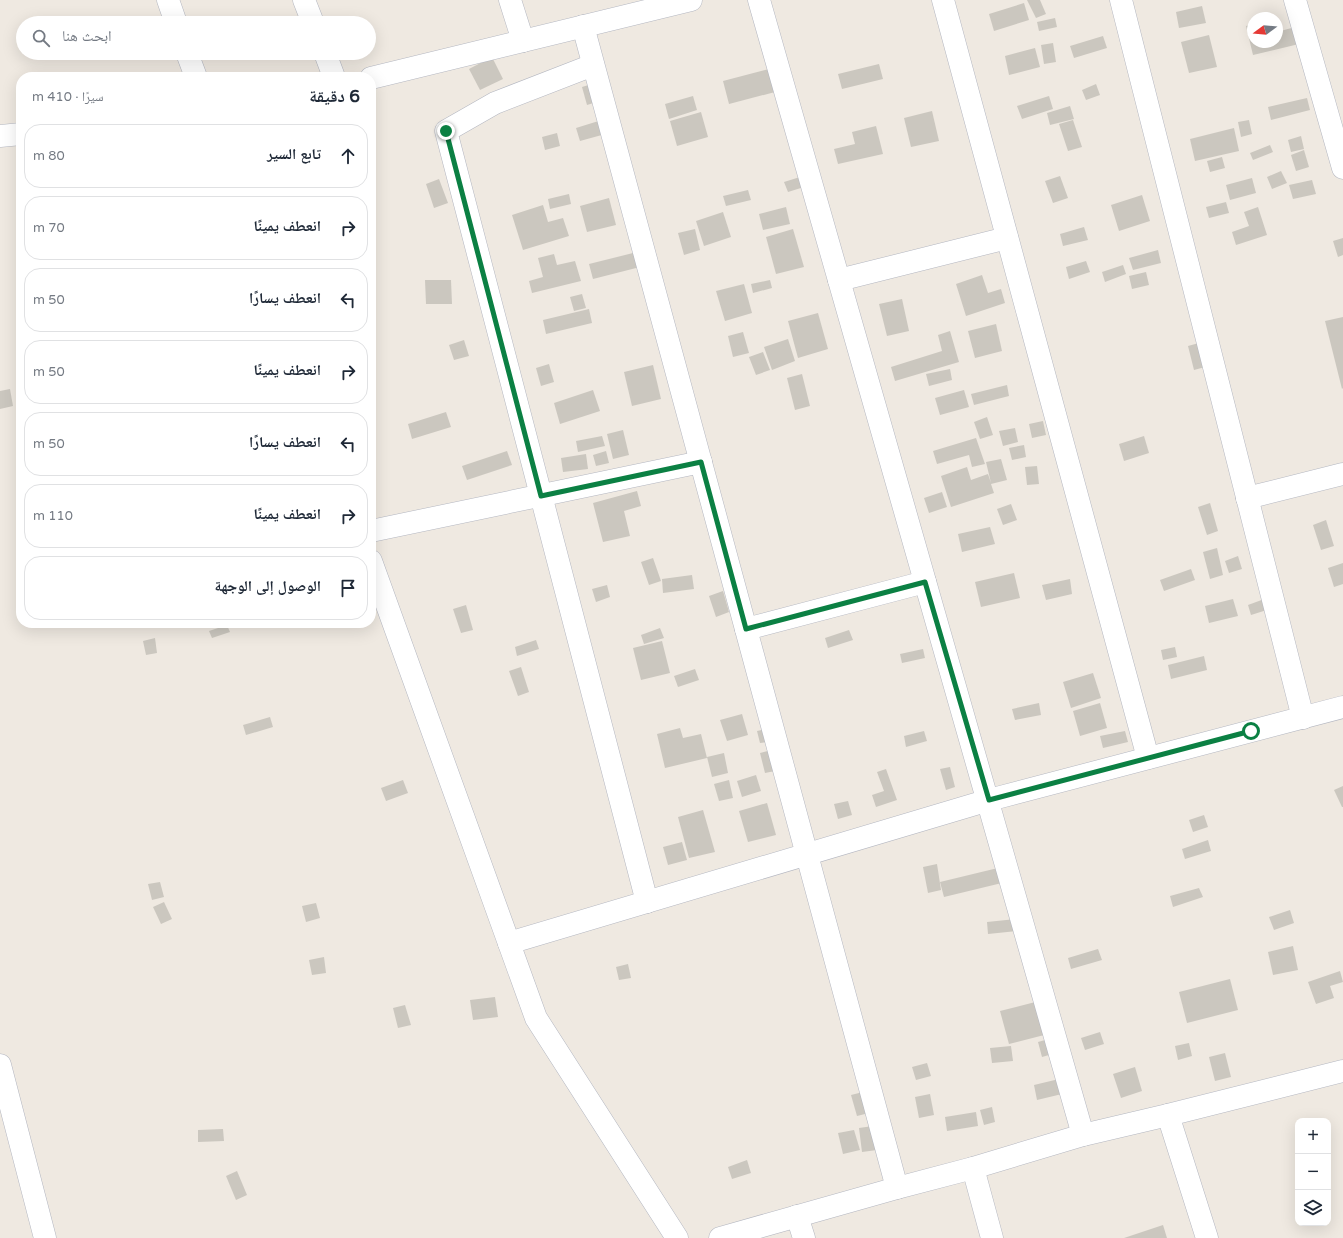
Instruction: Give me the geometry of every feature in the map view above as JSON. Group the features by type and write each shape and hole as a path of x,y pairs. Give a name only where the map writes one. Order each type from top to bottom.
{"street":[{"path":"168,0 174,16"},
{"path":"304,0 310,16"},
{"path":"510,0 523,41"},
{"path":"376,77 691,0"},
{"path":"759,0 925,582 989,800 1083,1135"},
{"path":"943,0 1148,758"},
{"path":"1121,0 1303,718"},
{"path":"1295,0 1341,155"},
{"path":"583,26 897,1188"},
{"path":"190,60 194,72"},
{"path":"328,60 332,72"},
{"path":"593,65 495,103 446,131 647,902"},
{"path":"0,136 16,134"},
{"path":"839,280 1007,238"},
{"path":"376,530 701,462"},
{"path":"1247,498 1343,474"},
{"path":"376,574 536,1018 677,1238"},
{"path":"746,629 925,582"},
{"path":"509,943 989,800 1343,707"},
{"path":"0,1065 45,1238"},
{"path":"720,1238 973,1168 1083,1135 1343,1071"},
{"path":"1168,1115 1207,1238"},
{"path":"973,1168 992,1238"},
{"path":"797,1216 804,1238"}],"building":[{"path":"1027,0 1040,0 1046,14 1036,18"},
{"path":"1024,3 1029,20 994,31 989,14"},
{"path":"1202,6 1206,23 1179,28 1176,12"},
{"path":"1055,18 1057,27 1039,31 1037,22"},
{"path":"1295,27 1299,44 1283,48 1283,30"},
{"path":"1209,35 1217,67 1189,73 1181,42"},
{"path":"1103,36 1107,48 1074,58 1070,46"},
{"path":"1053,43 1056,62 1044,64 1041,45"},
{"path":"1035,48 1040,67 1009,75 1005,56"},
{"path":"1251,48 1282,48 1253,55"},
{"path":"492,57 503,79 480,90 469,69"},
{"path":"879,64 883,79 842,89 838,74"},
{"path":"769,69 775,92 729,104 723,81"},
{"path":"595,83 600,101 587,105 582,87"},
{"path":"1096,84 1100,95 1086,100 1082,90"},
{"path":"693,96 697,110 669,119 665,104"},
{"path":"1049,96 1053,109 1022,119 1017,106"},
{"path":"1307,98 1310,110 1271,120 1268,107"},
{"path":"1070,106 1074,119 1050,125 1047,113"},
{"path":"932,111 939,141 911,147 904,118"},
{"path":"701,112 708,137 677,146 670,121"},
{"path":"605,119 609,133 580,141 576,128"},
{"path":"1073,120 1082,147 1068,151 1059,124"},
{"path":"1249,120 1252,134 1241,137 1238,122"},
{"path":"876,126 883,154 838,164 834,149 855,144 852,132"},
{"path":"1234,128 1239,151 1195,161 1190,139"},
{"path":"557,133 560,146 545,150 542,137"},
{"path":"1301,136 1304,149 1291,152 1288,140"},
{"path":"1270,145 1273,152 1253,160 1250,153"},
{"path":"1304,150 1309,167 1296,171 1291,155"},
{"path":"1222,157 1225,168 1210,172 1207,161"},
{"path":"1281,171 1287,183 1272,189 1267,177"},
{"path":"1060,176 1068,198 1053,203 1045,181"},
{"path":"800,177 804,187 788,192 784,182"},
{"path":"1252,178 1256,193 1230,200 1226,185"},
{"path":"439,179 448,203 434,208 426,184"},
{"path":"1312,180 1316,194 1293,199 1289,185"},
{"path":"748,190 751,200 726,206 723,196"},
{"path":"569,194 571,204 550,209 548,199"},
{"path":"1142,195 1150,221 1119,231 1111,205"},
{"path":"609,198 616,225 587,232 580,206"},
{"path":"1226,202 1229,213 1209,218 1206,207"},
{"path":"543,205 548,222 563,218 569,236 523,250 512,215"},
{"path":"786,207 790,224 763,230 759,214"},
{"path":"1258,207 1267,235 1236,245 1232,232 1249,226 1244,212"},
{"path":"723,212 731,237 704,246 696,221"},
{"path":"1084,227 1088,240 1063,246 1060,234"},
{"path":"695,229 700,250 684,255 678,233"},
{"path":"793,229 804,267 776,274 766,237"},
{"path":"1343,238 1343,255 1338,257 1333,241"},
{"path":"1158,250 1161,263 1133,270 1129,258"},
{"path":"637,252 640,267 593,279 589,264"},
{"path":"554,254 557,265 575,261 581,281 532,293 529,281 543,277 538,258"},
{"path":"1086,261 1090,272 1069,279 1066,267"},
{"path":"1123,265 1126,274 1105,282 1102,272"},
{"path":"1146,272 1149,285 1132,289 1129,276"},
{"path":"982,275 988,293 1001,289 1005,303 966,316 956,284"},
{"path":"425,280 451,280 452,304 426,304"},
{"path":"770,280 772,288 753,293 751,284"},
{"path":"744,284 752,313 725,321 716,291"},
{"path":"582,294 586,308 574,311 570,297"},
{"path":"902,299 909,331 887,336 879,304"},
{"path":"589,309 592,323 546,334 543,320"},
{"path":"818,313 828,349 798,358 788,321"},
{"path":"1343,317 1343,388 1342,389 1325,321"},
{"path":"996,324 1002,351 975,358 968,331"},
{"path":"950,331 959,362 895,381 891,367 942,351 938,335"},
{"path":"743,332 749,353 733,357 728,336"},
{"path":"788,339 795,361 772,370 764,347"},
{"path":"464,340 469,356 454,360 449,345"},
{"path":"1199,343 1205,367 1194,370 1188,346"},
{"path":"763,352 770,370 756,375 749,357"},
{"path":"549,364 554,382 541,386 536,368"},
{"path":"653,365 661,399 632,406 624,372"},
{"path":"950,369 952,380 929,386 926,374"},
{"path":"802,374 810,406 795,410 787,378"},
{"path":"1007,385 1009,396 974,405 971,394"},
{"path":"10,389 13,406 0,409 0,391"},
{"path":"593,390 600,411 560,424 554,403"},
{"path":"964,390 969,407 940,415 935,398"},
{"path":"446,412 451,427 412,439 408,424"},
{"path":"987,417 993,435 980,439 974,422"},
{"path":"1043,421 1046,435 1032,438 1029,424"},
{"path":"1015,428 1018,442 1003,446 999,431"},
{"path":"623,430 629,455 613,459 607,434"},
{"path":"602,436 605,446 578,452 576,441"},
{"path":"1144,436 1149,453 1124,461 1119,444"},
{"path":"976,438 985,464 972,467 969,455 937,464 933,451"},
{"path":"1024,445 1026,457 1012,460 1009,448"},
{"path":"507,451 512,465 467,480 462,466"},
{"path":"606,451 609,463 596,466 593,455"},
{"path":"586,454 588,469 563,472 561,458"},
{"path":"1001,459 1007,480 991,484 994,493 951,507 941,476 967,467 971,480 988,474 991,483 986,462"},
{"path":"1037,466 1039,484 1027,485 1025,467"},
{"path":"637,491 641,506 624,511 630,536 603,542 593,503"},
{"path":"942,492 947,507 929,513 924,498"},
{"path":"1210,503 1218,531 1207,535 1198,507"},
{"path":"1011,504 1017,520 1003,525 997,509"},
{"path":"1326,520 1334,546 1321,550 1313,525"},
{"path":"990,527 995,544 962,552 958,534"},
{"path":"1217,548 1223,575 1210,579 1203,552"},
{"path":"1238,556 1242,569 1229,573 1225,561"},
{"path":"653,558 661,581 649,585 641,562"},
{"path":"1343,563 1343,584 1334,587 1328,568"},
{"path":"1191,569 1195,580 1164,591 1160,580"},
{"path":"1014,573 1020,598 981,607 975,582"},
{"path":"692,575 694,589 663,593 662,579"},
{"path":"1070,579 1072,594 1046,600 1042,585"},
{"path":"607,585 610,597 596,602 592,589"},
{"path":"723,591 729,612 716,617 709,596"},
{"path":"1267,598 1270,609 1251,615 1248,605"},
{"path":"1233,599 1238,616 1209,623 1205,606"},
{"path":"466,605 473,630 461,633 453,609"},
{"path":"218,628 228,628 230,632 212,638 209,631"},
{"path":"660,628 664,638 644,644 641,635"},
{"path":"849,630 853,640 828,648 825,638"},
{"path":"155,638 157,653 146,655 143,641"},
{"path":"536,640 539,649 517,656 515,647"},
{"path":"662,641 670,673 641,680 633,648"},
{"path":"1175,647 1177,657 1163,660 1161,650"},
{"path":"923,649 925,658 902,663 900,654"},
{"path":"1204,656 1207,670 1171,679 1168,665"},
{"path":"521,667 529,692 518,696 509,671"},
{"path":"695,669 699,680 678,687 674,676"},
{"path":"1093,673 1101,698 1071,708 1063,682"},
{"path":"1039,703 1041,715 1015,720 1012,709"},
{"path":"1100,703 1107,728 1080,736 1073,711"},
{"path":"742,714 748,735 727,741 720,720"},
{"path":"270,717 273,727 246,735 243,725"},
{"path":"680,728 683,738 701,734 707,758 665,768 657,734"},
{"path":"770,728 773,741 760,743 757,731"},
{"path":"924,731 927,741 906,747 904,736"},
{"path":"1125,731 1128,742 1103,748 1100,736"},
{"path":"775,749 780,770 765,773 760,753"},
{"path":"724,753 728,773 712,777 707,757"},
{"path":"950,767 955,787 946,790 940,769"},
{"path":"886,769 897,800 876,807 872,795 884,791 877,772"},
{"path":"756,775 761,791 742,797 737,781"},
{"path":"403,780 408,793 386,801 381,788"},
{"path":"729,780 733,798 719,801 714,784"},
{"path":"1343,786 1343,807 1342,807 1334,790"},
{"path":"848,801 852,815 838,819 834,804"},
{"path":"767,803 776,835 748,842 739,811"},
{"path":"703,810 715,852 689,858 678,817"},
{"path":"1204,815 1208,827 1193,832 1189,820"},
{"path":"1208,840 1211,851 1185,859 1182,849"},
{"path":"682,842 687,860 668,865 663,847"},
{"path":"937,864 941,890 928,893 923,867"},
{"path":"1002,867 1006,882 944,897 940,882"},
{"path":"160,882 164,897 152,900 148,884"},
{"path":"1199,888 1203,897 1173,907 1170,896"},
{"path":"164,902 172,919 161,924 153,907"},
{"path":"316,903 320,918 306,922 302,906"},
{"path":"1290,910 1294,923 1274,930 1269,917"},
{"path":"1016,919 1017,931 988,934 987,922"},
{"path":"1293,946 1298,970 1273,975 1268,952"},
{"path":"1098,949 1102,960 1071,969 1068,958"},
{"path":"324,957 326,973 312,975 309,960"},
{"path":"628,964 631,978 619,980 616,967"},
{"path":"1340,971 1343,982 1330,986 1334,998 1316,1004 1308,982"},
{"path":"1230,979 1238,1010 1187,1023 1179,992"},
{"path":"495,997 498,1017 473,1020 470,1000"},
{"path":"1043,1000 1052,1033 1009,1044 1000,1011"},
{"path":"405,1005 411,1025 398,1028 393,1008"},
{"path":"1100,1032 1104,1044 1085,1050 1081,1038"},
{"path":"1052,1038 1056,1053 1042,1057 1038,1042"},
{"path":"1189,1043 1192,1056 1178,1060 1175,1046"},
{"path":"1011,1046 1013,1061 992,1063 990,1048"},
{"path":"1225,1053 1231,1077 1215,1081 1209,1057"},
{"path":"927,1063 931,1076 916,1080 912,1067"},
{"path":"1135,1067 1142,1091 1121,1098 1113,1074"},
{"path":"1059,1079 1062,1094 1037,1100 1034,1085"},
{"path":"863,1092 869,1113 857,1116 851,1095"},
{"path":"930,1094 934,1115 919,1118 915,1097"},
{"path":"992,1107 995,1122 984,1125 980,1110"},
{"path":"976,1112 978,1126 947,1131 945,1117"},
{"path":"873,1126 877,1150 862,1152 859,1128"},
{"path":"223,1129 224,1141 198,1142 198,1130"},
{"path":"854,1130 860,1150 843,1154 838,1133"},
{"path":"747,1160 751,1173 732,1179 728,1167"},
{"path":"237,1171 247,1195 236,1200 226,1176"},
{"path":"1163,1225 1167,1238 1124,1238"}],"route":[{"path":"446,131 541,496 701,462 746,629 925,582 989,800 1251,731"}]}
